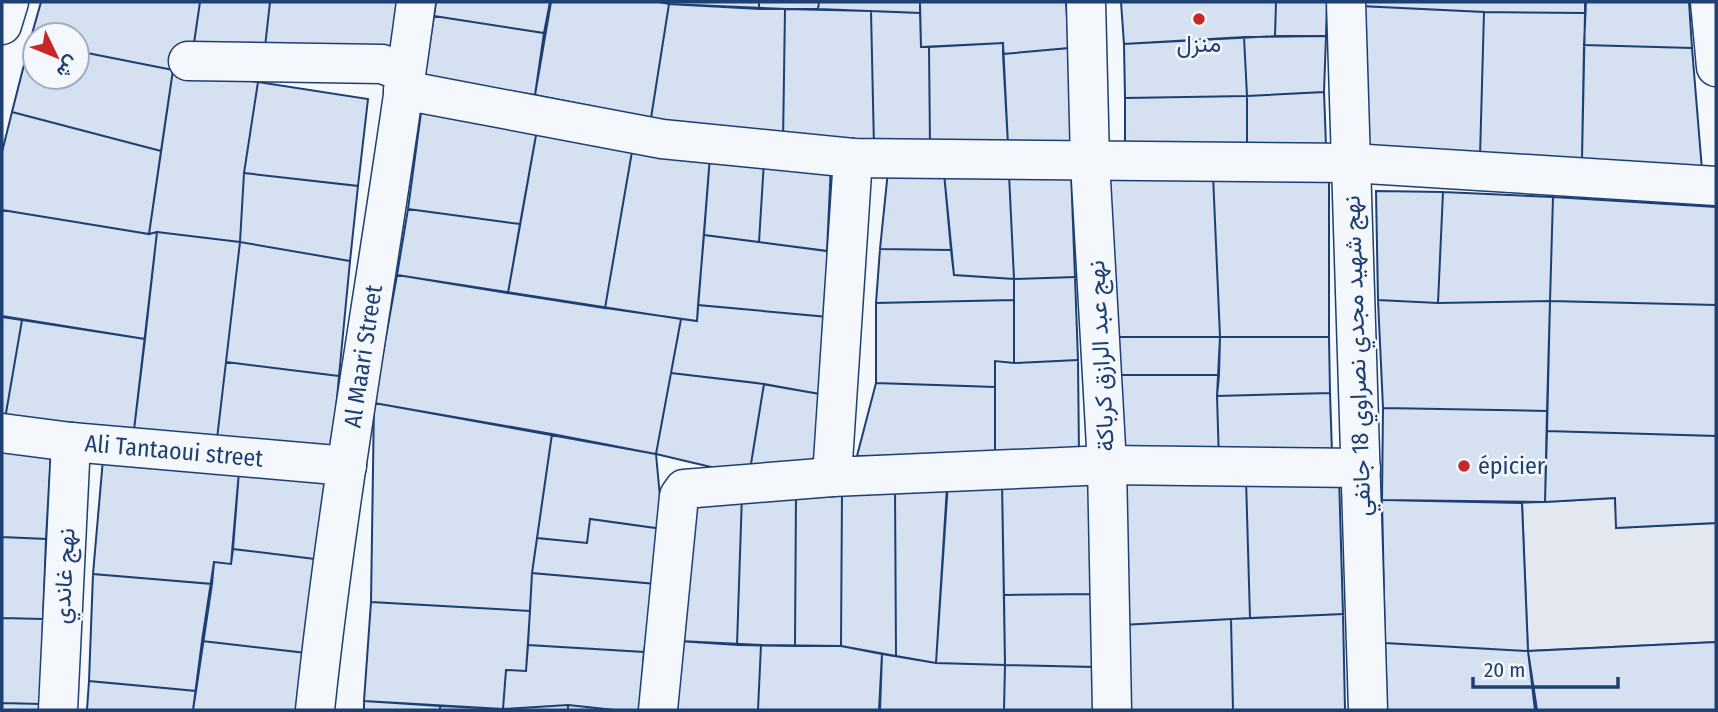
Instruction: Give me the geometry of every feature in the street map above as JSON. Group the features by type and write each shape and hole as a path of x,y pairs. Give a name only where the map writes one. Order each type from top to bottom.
{"street":[{"path":"2,25 9,2"},
{"name":"Al Maari Street","path":"315,710 323,631 416,2"},
{"name":"نهج عبد الرازق كرباكة","path":"1086,2 1090,162 1107,465 1112,710"},
{"name":"نهج شهيد مجدي نصراوي 18 جانفي","path":"1346,2 1368,710"},
{"path":"1710,2 1716,67"},
{"path":"188,61 382,64 405,82 662,139 853,158 1351,163 1716,186"},
{"path":"832,477 853,158"},
{"name":"Ali Tantaoui street","path":"2,433 71,442 347,466"},
{"name":"نهج غاندي","path":"58,710 71,442"},
{"path":"658,710 680,493 684,489 832,477 1107,465 1361,468"}],"shaded area":[{"path":"1615,498 1617,528 1716,523 1716,642 1528,651 1522,503"}],"building":[{"path":"41,2 200,2 194,43 173,70 91,54 91,21 36,21"},
{"path":"200,2 270,2 265,47 194,43"},
{"path":"270,2 405,2 399,61 265,47"},
{"path":"436,2 550,2 544,33 434,16"},
{"path":"551,2 669,4 651,118 535,95"},
{"path":"759,2 759,9 669,4"},
{"path":"759,2 819,2 818,9 759,9"},
{"path":"819,2 920,2 920,13 818,9"},
{"path":"920,2 1066,2 1069,48 1003,54 1003,43 921,47"},
{"name":"منزل","path":"1121,2 1276,2 1275,36 1124,44"},
{"path":"1276,2 1327,2 1326,36 1275,36"},
{"path":"1360,2 1585,2 1585,13 1484,12 1360,6"},
{"path":"1586,2 1689,2 1692,48 1584,45"},
{"path":"669,4 785,9 783,141 651,118"},
{"path":"1360,6 1484,12 1480,157 1358,159"},
{"path":"785,9 871,11 874,147 783,143"},
{"path":"871,11 920,13 921,47 929,47 930,146 874,147"},
{"path":"1484,12 1585,13 1582,159 1480,157"},
{"path":"434,16 544,33 535,95 424,78"},
{"path":"1326,36 1324,92 1247,96 1244,37"},
{"path":"1244,37 1247,96 1125,98 1124,44"},
{"path":"1003,43 1008,145 930,146 929,47"},
{"path":"1584,45 1692,48 1702,170 1582,159"},
{"path":"1069,48 1075,141 1008,145 1003,54"},
{"path":"91,54 173,70 161,151 12,112 21,76 21,91 91,91"},
{"path":"173,70 258,82 244,173 240,242 157,232 149,234"},
{"path":"258,82 368,99 358,186 244,173"},
{"path":"1324,92 1326,146 1247,147 1247,96"},
{"path":"1247,96 1247,147 1125,148 1125,98"},
{"path":"422,105 538,124 520,224 408,209"},
{"path":"12,112 161,151 149,234 2,210 2,152"},
{"path":"538,124 634,140 605,308 508,293"},
{"path":"634,140 710,156 697,321 605,308"},
{"path":"710,156 764,161 759,242 704,235"},
{"path":"764,161 831,164 827,251 759,242"},
{"path":"888,171 944,173 951,250 880,249"},
{"path":"1071,171 1075,277 1014,279 1009,174"},
{"path":"244,173 358,186 350,261 240,242"},
{"path":"944,173 1009,174 1014,279 954,275"},
{"path":"1109,174 1213,175 1220,337 1113,337"},
{"path":"1213,175 1329,177 1329,337 1220,337"},
{"path":"1376,191 1443,192 1438,303 1378,300"},
{"path":"1443,192 1553,197 1550,301 1438,303"},
{"path":"1553,197 1716,207 1716,305 1550,301"},
{"path":"408,209 520,224 508,293 397,275"},
{"path":"2,210 149,234 157,232 145,339 2,316"},
{"path":"157,232 240,242 217,439 134,430"},
{"path":"704,235 827,251 828,317 698,305"},
{"path":"240,242 350,261 339,376 226,362"},
{"path":"880,249 951,250 954,275 1014,279 1014,300 876,303"},
{"path":"397,275 681,319 656,454 374,403"},
{"path":"1075,277 1078,360 1014,363 1014,279"},
{"path":"1014,300 1014,363 995,361 995,387 876,383 876,303"},
{"path":"1378,300 1438,303 1550,301 1547,411 1383,408"},
{"path":"1550,301 1716,305 1716,436 1547,431"},
{"path":"698,305 828,317 820,394 757,383 671,373 681,319 697,321"},
{"path":"2,317 22,320 5,419 2,419"},
{"path":"22,320 145,339 134,430 5,419"},
{"path":"1113,337 1220,337 1219,375 1113,375"},
{"path":"1220,337 1329,337 1330,393 1217,396"},
{"path":"1078,360 1079,454 995,455 995,361 1014,363"},
{"path":"226,362 339,376 332,455 217,439"},
{"path":"671,373 764,384 749,476 656,454"},
{"path":"1113,375 1219,375 1219,461 1114,462"},
{"path":"876,383 995,387 995,455 857,456"},
{"path":"764,384 820,394 816,455 801,473 749,476"},
{"path":"1330,393 1332,453 1219,461 1217,396"},
{"path":"374,403 552,434 532,573 530,611 371,602"},
{"name":"épicier","path":"1383,408 1547,411 1545,502 1382,500"},
{"path":"1547,431 1716,436 1716,523 1616,528 1615,498 1545,502"},
{"path":"552,434 656,454 663,529 590,519 587,543 537,538"},
{"path":"2,448 51,449 46,539 2,537"},
{"path":"103,459 239,471 231,564 214,562 212,584 93,574"},
{"path":"239,471 325,480 315,559 233,549"},
{"path":"1339,476 1343,614 1250,618 1246,479"},
{"path":"1120,479 1246,479 1250,618 1122,625"},
{"path":"948,482 1002,482 1005,665 936,663"},
{"path":"1002,482 1096,482 1096,594 1004,595"},
{"path":"895,487 947,487 936,663 896,656"},
{"path":"895,487 896,656 841,646 842,492"},
{"path":"796,492 795,646 737,645 742,494"},
{"path":"796,492 842,492 841,646 795,646"},
{"path":"742,494 737,645 679,641 688,496"},
{"path":"1382,500 1522,503 1528,651 1385,643"},
{"path":"590,519 663,529 656,584 532,573 537,538 587,543"},
{"path":"2,537 46,539 43,619 2,618"},
{"path":"233,549 315,559 306,653 202,641 214,562 231,564"},
{"path":"532,573 656,584 644,652 528,645"},
{"path":"93,574 212,584 196,691 89,681"},
{"path":"1096,594 1097,667 1005,665 1004,595"},
{"path":"371,602 530,611 526,671 506,670 503,709 364,701"},
{"path":"1343,614 1345,710 1233,710 1231,619"},
{"path":"2,618 43,619 41,704 2,703"},
{"path":"1231,619 1233,710 1123,710 1122,625"},
{"path":"202,641 306,653 299,710 193,710"},
{"path":"679,641 761,645 758,710 672,710"},
{"path":"1716,642 1716,710 1535,710 1528,651"},
{"path":"1385,643 1528,651 1537,710 1387,710"},
{"path":"528,645 644,652 640,710 568,705 503,709 506,670 526,671"},
{"path":"761,645 841,646 882,654 880,710 758,710"},
{"path":"882,654 936,663 1005,665 1004,710 879,710"},
{"path":"1005,665 1093,667 1093,710 1004,710"},
{"path":"89,681 196,691 193,710 87,710"},
{"path":"364,701 440,706 440,710 364,710"},
{"path":"2,703 41,704 41,710 2,710"},
{"path":"568,705 615,710 568,710"},
{"path":"568,705 568,710 503,710 503,709"},
{"path":"440,706 503,709 440,710"}],"place":[{"name":"منزل","path":"1199,19"},
{"name":"épicier","path":"1464,466"}]}
